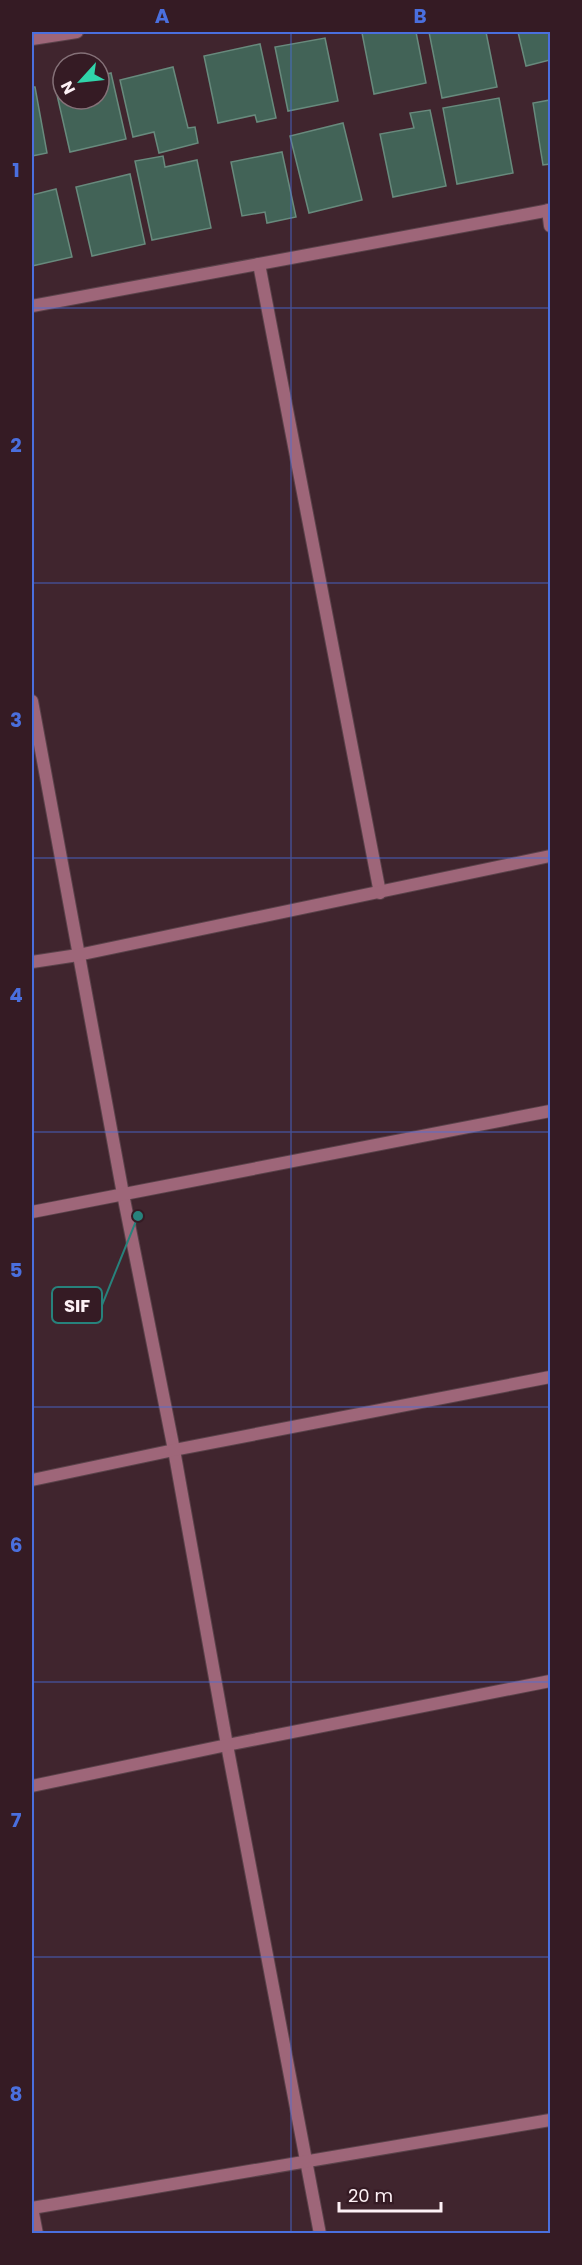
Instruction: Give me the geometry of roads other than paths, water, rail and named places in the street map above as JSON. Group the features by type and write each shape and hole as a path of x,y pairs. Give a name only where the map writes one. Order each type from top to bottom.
{"street":[{"path":"32,39 76,32"},
{"path":"32,306 549,210 550,226"},
{"path":"259,264 380,893"},
{"path":"32,701 320,2234"},
{"path":"32,962 78,955 550,856"},
{"path":"32,1212 550,1111"},
{"path":"32,1480 550,1377"},
{"path":"32,1786 550,1681"},
{"path":"37,2234 32,2208 550,2120"}],"place":[{"name":"SIF","path":"138,1216"}]}
